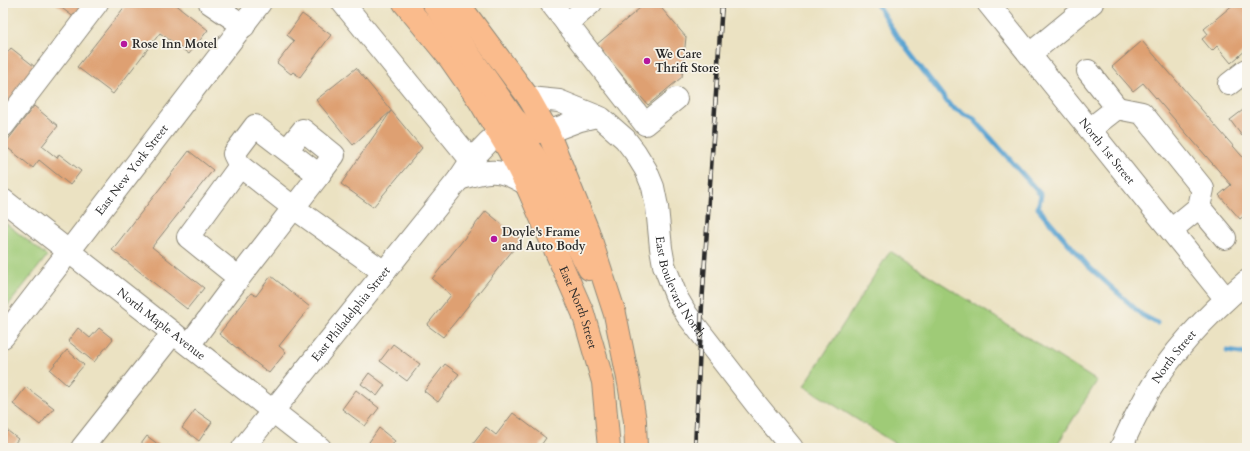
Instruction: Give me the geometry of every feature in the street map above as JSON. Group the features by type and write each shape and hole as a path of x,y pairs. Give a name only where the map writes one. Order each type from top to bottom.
{"main road":[{"path":"404,3 450,59 480,102 498,133 506,132 515,137 527,145 534,155 579,250 615,314"},
{"path":"433,3 514,118 526,130 534,132 548,132"},
{"path":"458,3 529,98 548,132 588,231 615,314 630,383 635,421 636,448"},
{"name":"East North Street","path":"498,133 526,184 583,313 603,382 609,448"}],"street":[{"path":"3,126 98,3"},
{"path":"210,3 244,26"},
{"name":"East New York Street","path":"3,337 244,26 260,3"},
{"path":"343,3 471,160"},
{"path":"551,3 645,124 676,99"},
{"path":"567,24 591,3"},
{"name":"North 1st Street","path":"988,3 1226,299"},
{"path":"1030,54 1092,3"},
{"path":"1229,84 1247,70"},
{"path":"1088,71 1117,108 1142,113 1203,189 1199,207 1171,230"},
{"name":"East Boulevard North","path":"529,98 559,100 596,116 625,139 635,152 646,170 653,186 664,265 677,298 696,327 792,448"},
{"path":"1090,129 1117,108"},
{"path":"548,132 580,120 596,116"},
{"path":"82,448 181,339 239,278 294,208 319,175 255,126 234,154 240,166 294,208 384,272"},
{"name":"East Philadelphia Street","path":"243,448 458,179 471,160 485,143 498,133"},
{"path":"239,278 188,238 240,166"},
{"path":"458,179 483,172 497,172 510,175 526,184"},
{"name":"North Maple Avenue","path":"3,200 320,448"},
{"path":"1199,207 1225,238"},
{"name":"North Street","path":"1121,448 1136,415 1163,369 1182,345 1226,299 1247,281"}],"green space":[{"path":"3,221 47,256 3,312"},
{"path":"890,251 1097,381 1055,448 902,448 804,386"}],"building":[{"path":"55,3 87,3 79,21"},
{"name":"Rose Inn Motel","path":"123,3 174,3 208,30 189,54 160,33 113,94 77,67 126,5"},
{"name":"We Care Thrift Store","path":"646,3 657,3 686,37 682,77 648,105 596,45"},
{"path":"1235,3 1247,3 1247,49 1231,63 1217,46 1212,51 1202,39 1208,34 1204,29"},
{"path":"302,14 331,35 300,77 293,72 291,74 277,63 294,41 287,35"},
{"path":"1142,41 1247,162 1247,213 1240,219 1219,195 1231,185 1143,83 1133,91 1112,67"},
{"path":"11,48 39,70 3,118 3,58"},
{"path":"356,68 422,148 373,207 341,184 391,111 353,145 316,100"},
{"path":"34,106 58,126 42,146 57,158 59,154 81,171 70,185 39,160 33,168 4,145"},
{"path":"1247,107 1247,132 1242,136 1230,120"},
{"path":"189,151 213,170 152,247 204,288 187,309 112,250"},
{"path":"486,211 521,240 443,337 427,325 451,295 432,279"},
{"path":"271,276 310,307 279,346 286,352 269,373 219,334 251,293 256,296"},
{"path":"78,328 90,338 99,328 113,339 94,362 68,341"},
{"path":"393,344 420,364 407,381 380,361"},
{"path":"67,350 84,365 67,385 50,370"},
{"path":"445,364 459,374 438,402 424,391"},
{"path":"369,373 385,385 377,396 361,384"},
{"path":"26,387 54,408 40,425 13,404"},
{"path":"356,390 379,408 365,426 342,409"},
{"path":"195,410 212,422 199,441 182,428"},
{"path":"513,413 546,438 539,448 470,448 486,427 496,435"},
{"path":"3,427 18,439 11,448 3,448"},
{"path":"379,428 395,441 390,448 372,448 367,445"},
{"path":"147,436 163,448 138,448"}],"waterway":[{"path":"876,3 896,35 951,107 974,119 1041,195 1038,208 1088,266 1142,315 1157,323"},
{"path":"1227,351 1247,354"}],"railway":[{"path":"695,448 702,305 722,3"}],"place":[{"name":"Rose Inn Motel","path":"124,44"},
{"name":"We Care Thrift Store","path":"647,61"},
{"name":"Doyle's Frame and Auto Body","path":"494,239"}]}
